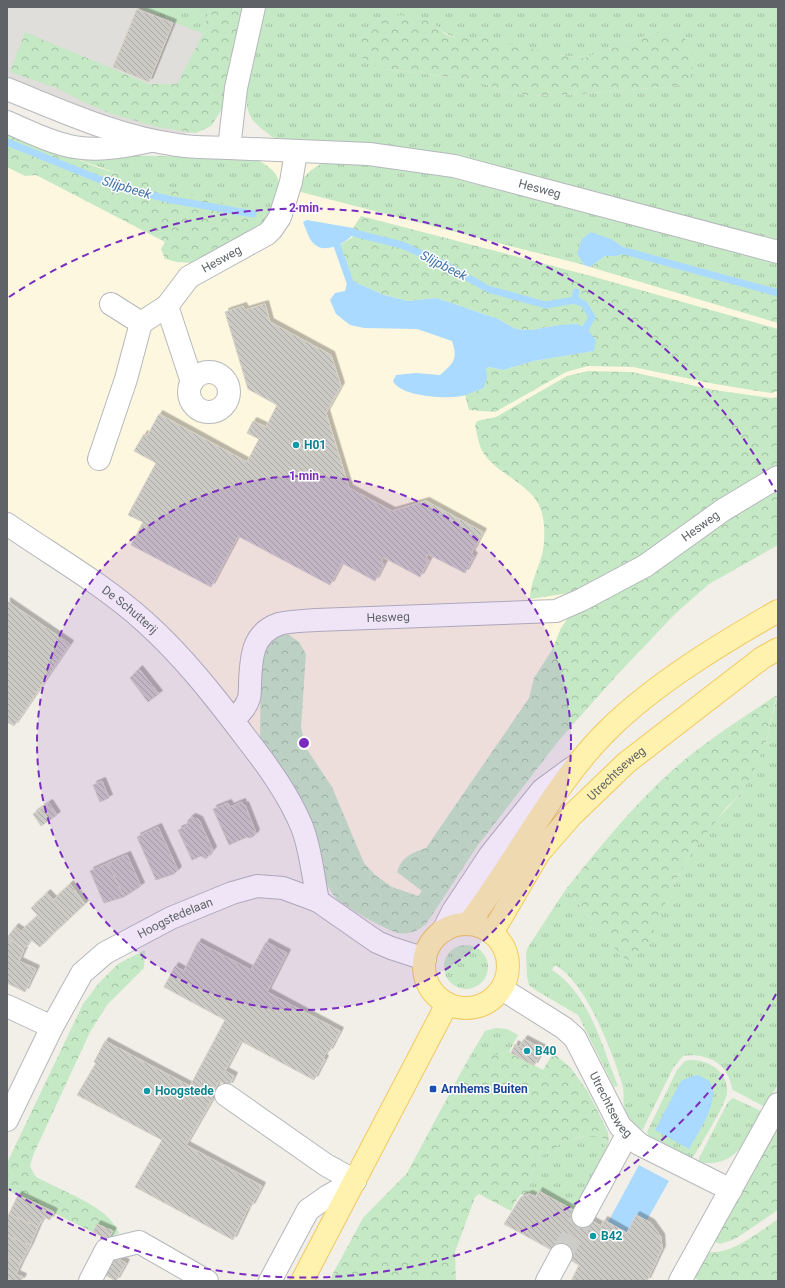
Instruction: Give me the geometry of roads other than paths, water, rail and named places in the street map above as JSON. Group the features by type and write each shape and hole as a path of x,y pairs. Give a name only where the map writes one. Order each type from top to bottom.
{"main road":[{"path":"468,924 578,764 609,728 668,680 778,611"},
{"name":"Utrechtseweg","path":"492,933 539,853 572,815 626,763 762,658 778,649"},
{"path":"468,924 477,925 492,933 503,946 508,959 507,993 493,998 483,1005 471,1008 458,1008 447,1004 438,998 428,985 424,969 424,958 434,938 451,927 468,924"},
{"path":"302,1281 447,1004"}],"street":[{"path":"229,148 236,88 254,7"},
{"name":"Hesweg","path":"7,89 108,128 153,140 178,145 296,152 369,154 454,166 778,252"},
{"path":"7,122 51,142 74,148 105,150 153,140"},
{"name":"Hesweg","path":"141,323 167,306 190,277 267,234 272,229 280,217 291,182 296,152"},
{"path":"100,459 126,379 141,323 111,304"},
{"path":"167,306 192,382"},
{"name":"Hesweg","path":"233,720 244,710 250,697 251,661 254,647 260,635 269,628 280,624 316,620 556,611 581,600 645,566 723,510 778,477"},
{"name":"De Schutterij","path":"7,524 104,588 145,622 189,667 233,720"},
{"path":"233,720 266,765 284,793 302,827 309,852 318,901"},
{"path":"443,931 453,911 490,855 542,790 578,764"},
{"name":"Hoogstedelaan","path":"7,1120 52,1027 82,973 105,953 170,918 257,886 283,888 318,901 377,942 424,958"},
{"name":"Utrechtseweg","path":"507,993 564,1028 575,1038 620,1126 627,1135 640,1144 731,1190"},
{"path":"7,1006 52,1027"},
{"path":"226,1095 326,1165 355,1181"},
{"path":"680,1281 778,1104"},
{"path":"583,1216 627,1135"},
{"path":"270,1281 308,1210 328,1196 355,1181"},
{"path":"90,1281 106,1250 139,1242 208,1281"},
{"path":"547,1281 561,1256"}],"water":[{"path":"307,220 353,228 356,230 353,235 343,243 330,248 318,247 310,238 303,222"},
{"path":"591,232 613,240 626,249 625,251 617,256 605,256 590,267 584,265 577,254 582,239"},
{"path":"348,279 384,295 408,301 436,298 498,319 516,329 531,330 559,325 577,324 586,328 596,340 594,351 534,361 503,370 489,367 486,369 487,376 484,388 466,395 438,397 415,394 405,391 397,386 393,381 396,375 416,373 440,375 452,364 454,360 455,352 452,341 417,329 364,328 350,325 336,314 330,300 335,293 345,291"},
{"path":"698,1075 709,1081 713,1096 711,1106 703,1125 689,1149 655,1130 681,1081"},
{"path":"639,1165 669,1181 647,1220 636,1215 627,1233 608,1222"}],"waterway":[{"name":"Slijpbeek","path":"7,142 118,187 172,200 253,214"},
{"name":"Slijpbeek","path":"346,231 402,245 440,262 488,289 546,305 575,300 576,292"},
{"path":"334,237 352,288"},
{"name":"Slijpbeek","path":"616,251 625,251 778,293"},
{"path":"575,300 584,304 592,317 582,335"}],"tunnel":[{"path":"561,1255 583,1216"}],"place":[{"name":"H01","path":"296,445"},
{"name":"B40","path":"527,1051"},
{"name":"Arnhems Buiten","path":"433,1089"},
{"name":"Hoogstede","path":"147,1091"},
{"name":"B42","path":"593,1236"}]}
